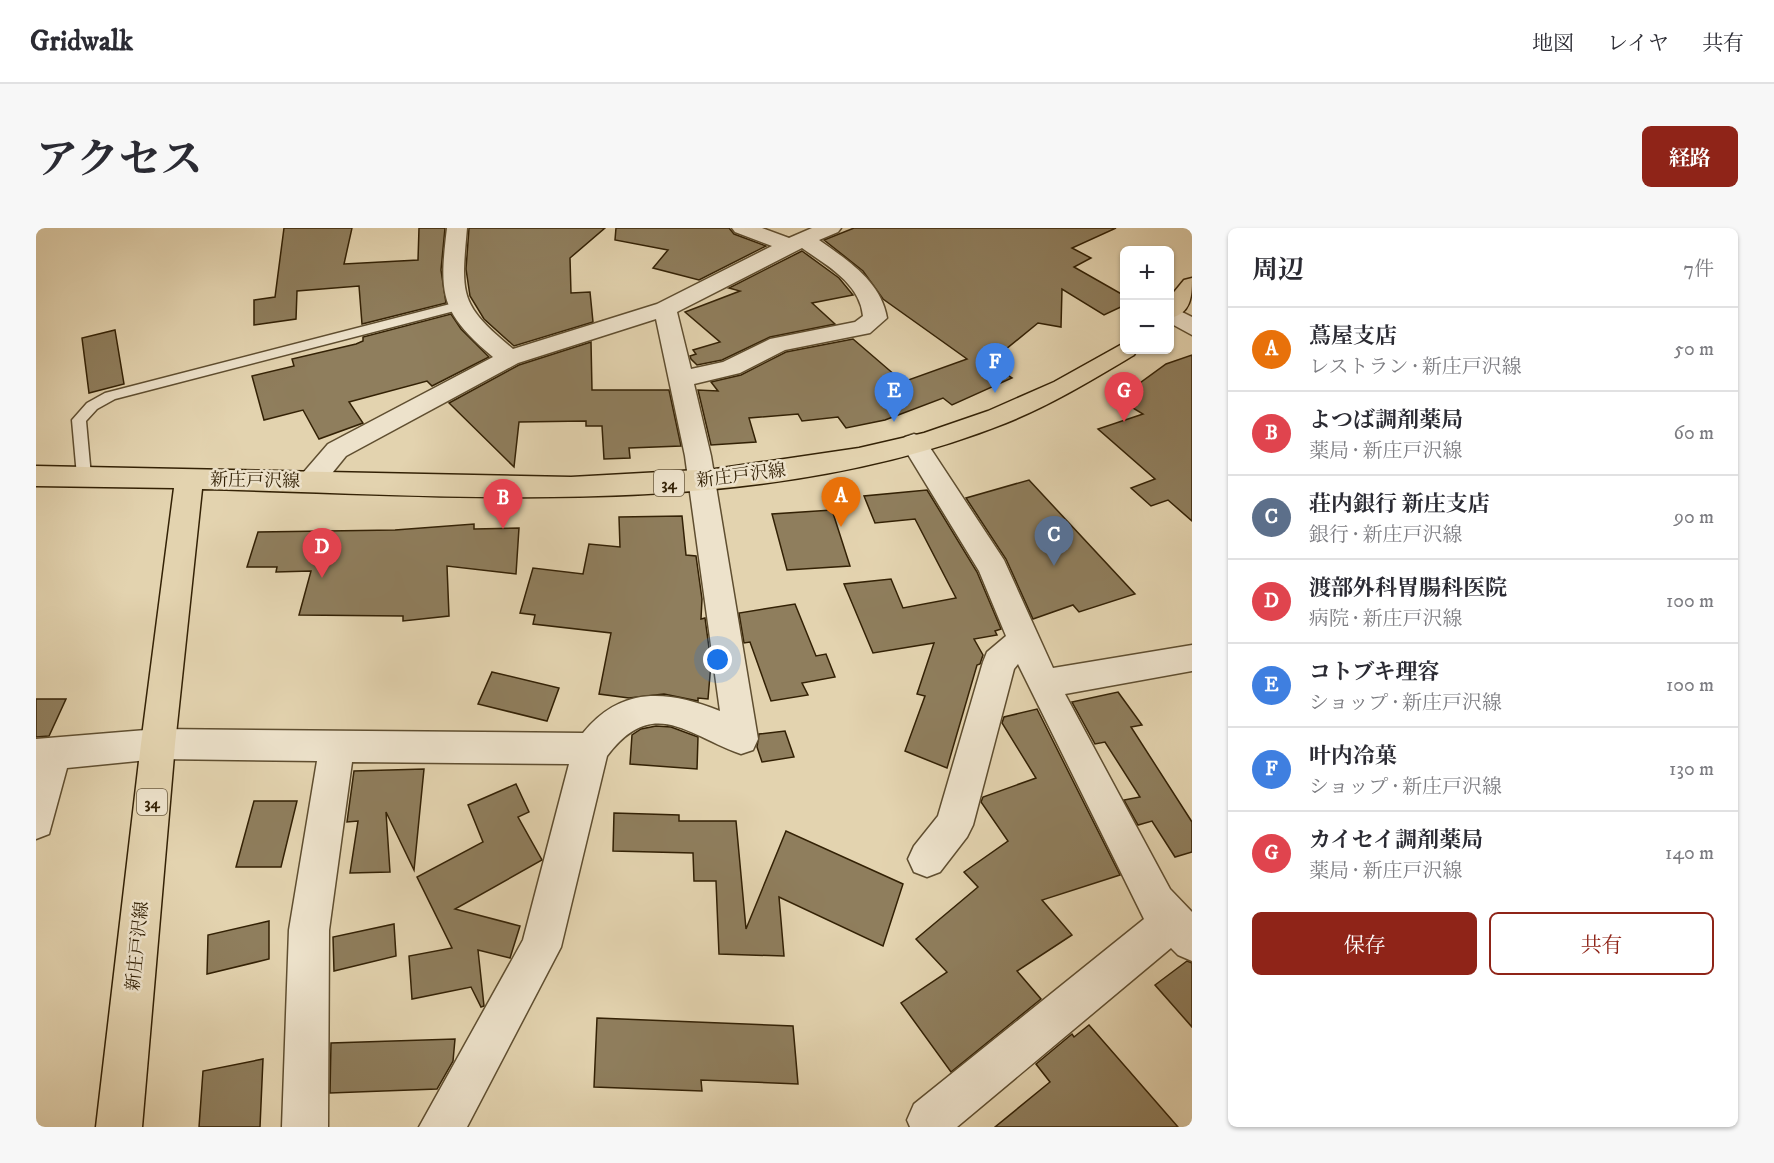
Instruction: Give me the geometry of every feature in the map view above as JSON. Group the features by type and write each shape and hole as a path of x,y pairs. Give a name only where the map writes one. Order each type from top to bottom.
{"main road":[{"path":"1174,307 1192,285"},
{"name":"新庄戸沢線","path":"36,476 570,487 702,480 801,468 914,443 1034,401 1120,353"},
{"name":"新庄戸沢線","path":"119,1127 158,744 189,478"}],"street":[{"path":"457,228 454,287 458,306 473,327 509,358"},
{"path":"682,379 731,368 778,344 862,328 874,318 875,308 852,274 797,242 742,228"},
{"path":"310,481 338,450 509,358 665,309 797,242 831,228"},
{"path":"442,1127 541,947 591,749 618,719 654,708 708,720 741,739 702,480 682,379 665,309"},
{"path":"1174,315 1192,328"},
{"path":"914,443 993,568 1043,684 1156,903 1182,931 930,1120"},
{"path":"927,860 954,825 999,662 1024,639"},
{"path":"1043,684 1192,658"},
{"path":"36,822 45,755 158,744 591,749"},
{"path":"305,1127 309,930 337,746"}],"lane":[{"path":"84,476 79,420 92,406 110,396 458,306"}],"building":[{"path":"284,228 352,228 344,264 418,260 419,228 445,228 441,270 446,303 362,324 359,286 297,291 296,319 254,325 254,300 275,297"},
{"path":"469,228 605,228 570,258 571,293 590,292 593,322 514,346 484,319 470,296 466,269"},
{"path":"616,228 729,228 734,234 766,246 699,280 653,268 668,250 615,240"},
{"path":"854,228 1116,228 1072,248 1091,258 1074,267 1120,293 1120,307 1104,315 1062,289 1061,327 1038,323 989,363 1012,378 952,405 943,398 885,420 846,428 838,417 802,421 798,414 749,418 756,442 711,445 698,390 718,391 711,382 741,375 786,352 853,339 903,382 967,359 883,299 863,271 824,240"},
{"path":"802,251 839,278 853,295 812,303 835,324 770,337 722,360 697,365 690,356 696,354 693,350 720,342 685,312 740,291 729,288"},
{"path":"451,314 461,329 489,357 432,386 427,381 349,402 363,423 319,439 303,410 264,420 252,376 294,366 292,359 356,344 363,341 363,337"},
{"path":"115,330 124,384 89,393 82,338"},
{"path":"591,342 592,390 669,390 681,446 629,448 630,458 604,459 602,426 586,426 586,421 519,422 514,467 449,403 519,365"},
{"path":"1192,355 1192,521 1168,500 1151,506 1131,488 1155,479 1098,429 1143,414 1118,399 1166,364"},
{"path":"1029,480 1135,594 1079,612 1073,605 1033,619 1006,559 966,498"},
{"path":"927,490 977,572 1001,629 995,631 997,635 974,639 983,655 980,664 977,665 947,768 905,751 925,696 917,694 934,643 873,653 844,584 891,579 903,608 956,598 915,519 875,523 864,496"},
{"path":"832,510 850,566 787,570 772,514"},
{"path":"682,516 686,555 696,556 702,599 701,619 705,618 711,663 708,699 698,698 698,701 664,694 629,698 599,694 611,633 533,624 535,615 520,613 533,568 583,574 589,544 620,547 619,517"},
{"path":"474,524 474,529 519,528 516,574 447,566 449,616 403,621 403,616 299,615 311,571 276,572 277,567 247,567 258,532 395,530"},
{"path":"795,604 816,656 826,654 835,677 802,683 808,695 771,701 750,642 744,643 739,613"},
{"path":"492,672 559,688 547,721 478,704"},
{"path":"1118,692 1142,725 1131,727 1192,822 1192,852 1175,857 1152,821 1138,825 1124,800 1140,797 1105,742 1095,744 1072,702"},
{"path":"36,699 66,699 49,736 36,737"},
{"path":"1037,709 1120,875 1042,900 1072,935 1017,971 1041,999 951,1072 901,1003 947,972 916,939 978,887 964,872 1008,841 981,802 983,797 1036,778 1002,723 1004,717"},
{"path":"656,726 671,727 698,737 697,769 630,764 632,735 641,729"},
{"path":"785,731 794,757 762,762 757,747 759,734"},
{"path":"424,769 414,870 386,812 390,872 350,873 358,821 347,822 354,771"},
{"path":"516,784 529,812 518,817 542,860 455,909 520,926 510,958 478,950 484,1006 481,1007 471,987 412,999 409,956 452,948 417,877 483,842 468,805"},
{"path":"254,801 297,801 281,867 236,867"},
{"path":"614,813 679,815 679,821 736,821 746,929 786,831 903,884 883,946 779,897 784,956 719,954 716,881 694,881 693,853 613,851"},
{"path":"269,921 269,959 207,974 208,935"},
{"path":"394,924 396,956 334,971 333,937"},
{"path":"1187,961 1192,963 1192,1027 1155,985"},
{"path":"597,1018 793,1026 798,1084 701,1080 702,1091 594,1087"},
{"path":"1089,1025 1178,1127 995,1127 1050,1082 1036,1064 1072,1034 1074,1037"},
{"path":"455,1039 453,1061 437,1089 330,1093 331,1043"},
{"path":"263,1059 260,1127 199,1127 203,1071"}],"place":[{"name":"叶内冷菓","path":"995,393"},
{"name":"コトブキ理容","path":"894,422"},
{"name":"カイセイ調剤薬局","path":"1124,422"},
{"name":"蔦屋支店","path":"841,527"},
{"name":"よつば調剤薬局","path":"503,529"},
{"name":"荘内銀行 新庄支店","path":"1054,566"},
{"name":"渡部外科胃腸科医院","path":"322,578"}]}
